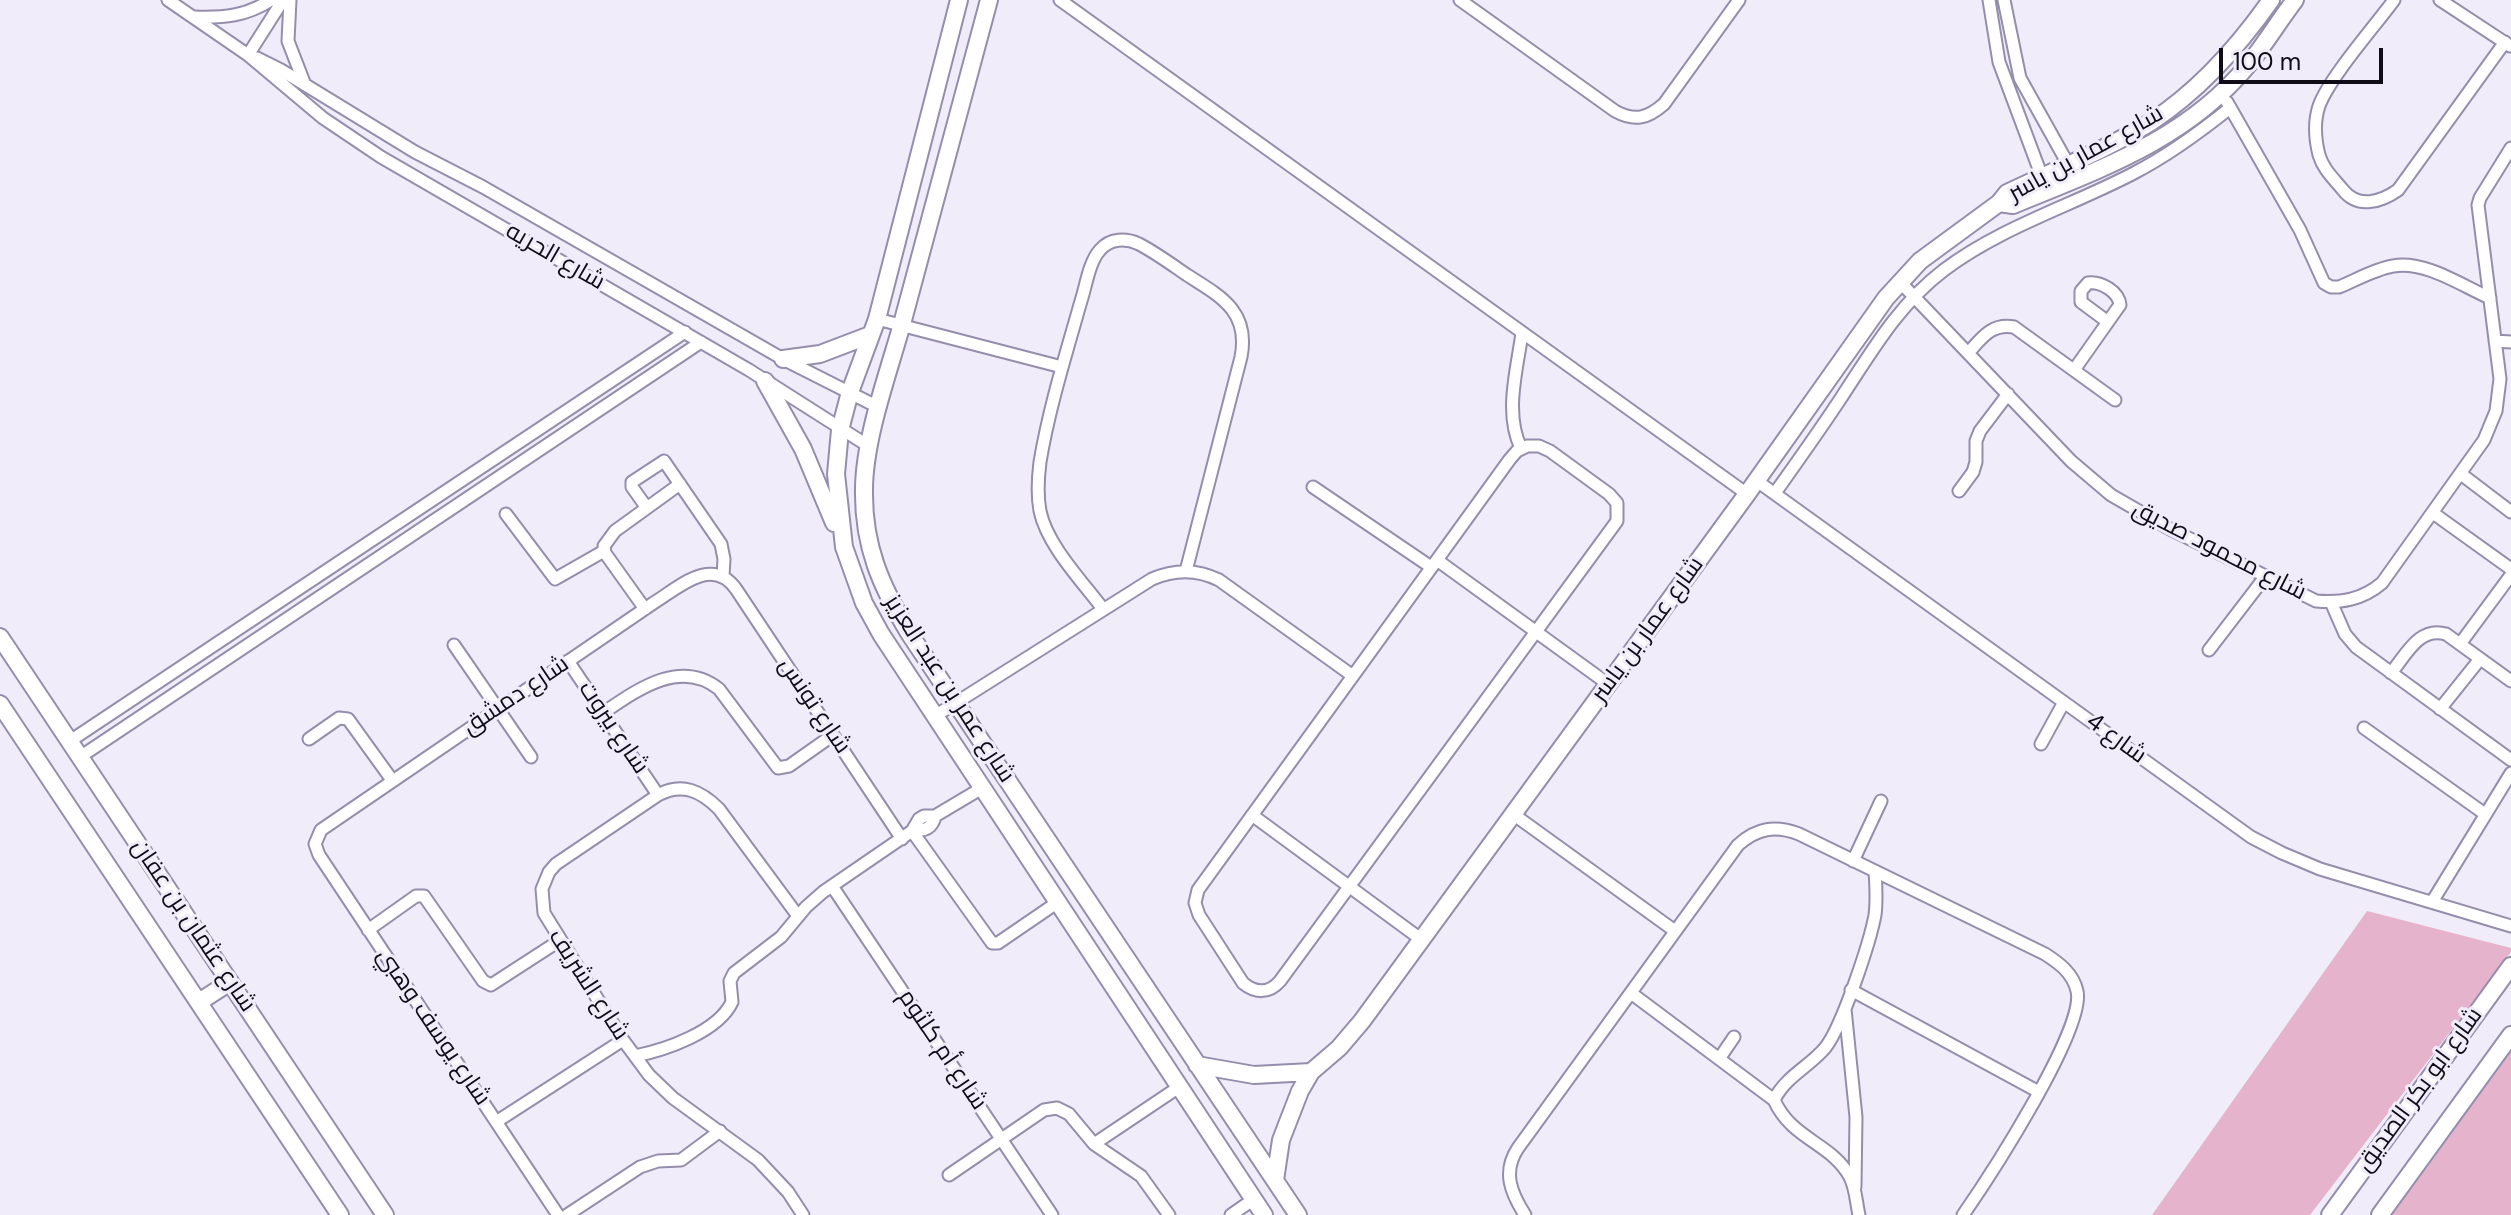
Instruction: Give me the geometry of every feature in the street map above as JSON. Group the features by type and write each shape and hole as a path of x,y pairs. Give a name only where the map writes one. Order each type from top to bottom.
{"street":[{"name":"شارع الحريه","path":"168,0 248,55 323,118 381,157 685,332 870,447"},
{"path":"195,17 234,16 271,0"},
{"path":"248,55 283,0"},
{"path":"290,0 288,41 305,85"},
{"name":"شارع عمر بن عبد العزيز","path":"959,0 877,319 850,392 840,430 836,474 844,547 864,603 935,716 1264,1215"},
{"name":"شارع عمر بن عبد العزيز","path":"989,0 878,407 864,488 873,563 890,601 1298,1215"},
{"name":"شارع 4","path":"1060,0 1522,333 1752,487 1775,493 2233,825 2271,848 2320,869 2511,926"},
{"path":"1460,0 1615,111 1627,117 1640,118 1652,114 1664,104 1739,0"},
{"path":"1989,0 1999,62 2042,177"},
{"path":"2004,0 2020,78 2068,164"},
{"name":"شارع عمار بن ياسر","path":"1275,1180 1285,1125 1311,1072 1351,1035 1422,940 1900,282 1943,242 1999,203 2007,193 2126,136 2172,106 2210,75 2271,0"},
{"name":"شارع عمار بن ياسر","path":"1999,203 2013,205 2135,154 2194,115 2247,66 2295,0"},
{"path":"2394,0 2329,87 2315,123 2319,156 2325,169 2347,195 2360,201 2383,200 2398,190 2508,44 2440,0"},
{"name":"شارع الحريه","path":"248,55 271,64 415,152 483,187 783,359 878,407"},
{"path":"2006,83 2020,78"},
{"path":"2221,91 2300,230 2324,283 2339,287 2389,266 2404,265 2418,267 2490,298"},
{"path":"1775,493 1886,327 1943,270 2018,226 2136,172 2169,153 2230,108"},
{"path":"2126,136 2135,154"},
{"name":"شارع محمود صديق","path":"1900,282 2071,461 2111,495 2170,529 2316,601 2358,598 2382,583 2484,440 2496,411 2500,379 2478,205 2506,164 2511,148"},
{"path":"1103,609 1052,540 1039,506 1040,461 1062,367 1095,256 1112,241 1129,240 1143,246 1219,296 1235,313 1243,334 1241,357 1186,571"},
{"path":"877,319 1062,367"},
{"path":"2074,370 2108,322"},
{"path":"1968,353 1994,327 2014,327 2115,400"},
{"path":"70,741 685,332"},
{"path":"1521,448 1513,426 1512,410 1522,333"},
{"path":"783,359 820,354 870,335"},
{"path":"2495,341 2511,342"},
{"path":"80,757 701,342"},
{"path":"765,381 807,458 844,547"},
{"path":"1959,491 1973,472 1980,431 2008,394"},
{"path":"559,416 569,430"},
{"path":"524,439 534,454"},
{"path":"1533,446 1550,451 1609,494 1619,509 1617,521 1276,986 1259,991 1247,986 1199,915 1195,903 1198,890 1521,448 1533,446"},
{"path":"647,508 632,487 633,480 663,460 721,544 723,576"},
{"path":"2461,474 2511,512"},
{"path":"506,514 555,579 604,551 611,534 680,484"},
{"path":"1313,487 1434,563 1608,684"},
{"path":"2433,513 2511,569"},
{"path":"604,551 645,609"},
{"path":"935,716 1152,579 1186,571 1219,580 1353,676"},
{"name":"شارع دمشق","path":"316,838 324,826 697,575 711,573 723,576"},
{"path":"2460,644 2511,575"},
{"name":"شارع تونس","path":"723,576 736,589 833,735 992,943 998,943 1058,902"},
{"path":"2209,650 2265,577"},
{"path":"2331,602 2351,640 2511,760"},
{"path":"2391,673 2426,633 2436,631 2446,634 2511,681"},
{"name":"شارع عثمان بن عفان","path":"0,637 385,1215"},
{"path":"218,643 228,658"},
{"path":"454,645 531,757"},
{"path":"2440,709 2480,659"},
{"name":"شارع بيروت","path":"568,661 658,795"},
{"path":"181,667 192,682"},
{"path":"603,713 655,681 691,677 719,689 778,768 789,766 833,735"},
{"path":"2041,744 2064,702"},
{"name":"شارع عثمان بن عفان","path":"0,704 340,1215"},
{"path":"309,739 339,718 348,719 392,780"},
{"path":"2364,728 2485,814"},
{"path":"2432,902 2511,773"},
{"path":"635,1056 681,1042 717,1019 732,1002 730,981 734,973 781,937 798,916 832,886 910,833 927,829 935,816 982,788"},
{"name":"شارع الشريف","path":"798,916 732,824 712,802 696,791 686,789 658,795 565,857 549,872 542,889 542,903 548,923 635,1056 666,1092 768,1169 803,1215"},
{"path":"1853,861 1881,801"},
{"path":"1513,814 1675,931"},
{"path":"1252,815 1422,940"},
{"path":"1525,1215 1510,1185 1509,1171 1513,1156 1738,845 1759,831 1787,830 2045,954 2073,979 2078,1002 2076,1014 2010,1144 1963,1215"},
{"name":"شارع يوسف وهبي","path":"316,838 319,855 558,1215"},
{"path":"1774,1100 1787,1081 1816,1058 1831,1041 1875,915 1875,871"},
{"name":"شارع أم كلثوم","path":"832,886 1052,1215"},
{"path":"368,930 416,896 424,896 483,981 491,985 559,941"},
{"name":"شارع ابو بكر الصديق","path":"2330,1215 2511,966"},
{"path":"199,1002 230,982"},
{"path":"1851,990 2039,1092"},
{"path":"1631,993 1774,1100 1788,1124 1839,1162 1855,1192"},
{"path":"1845,1007 1856,1117 1855,1192 1859,1215"},
{"name":"شارع ابو بكر الصديق","path":"2380,1215 2511,1035"},
{"path":"1719,1059 1734,1037"},
{"path":"496,1122 623,1040"},
{"path":"1197,1065 1254,1075 1311,1072"},
{"path":"1094,1144 1179,1087"},
{"path":"949,1175 1044,1110 1057,1108 1069,1114 1094,1144 1141,1176 1169,1215"},
{"path":"567,1215 640,1167 658,1161 681,1160 720,1131"},
{"path":"1231,1215 1254,1199"}],"shaded area":[{"path":"2367,911 2511,948 2511,952 2310,1215 2152,1215"},
{"path":"2511,1051 2511,1215 2391,1215"}]}
